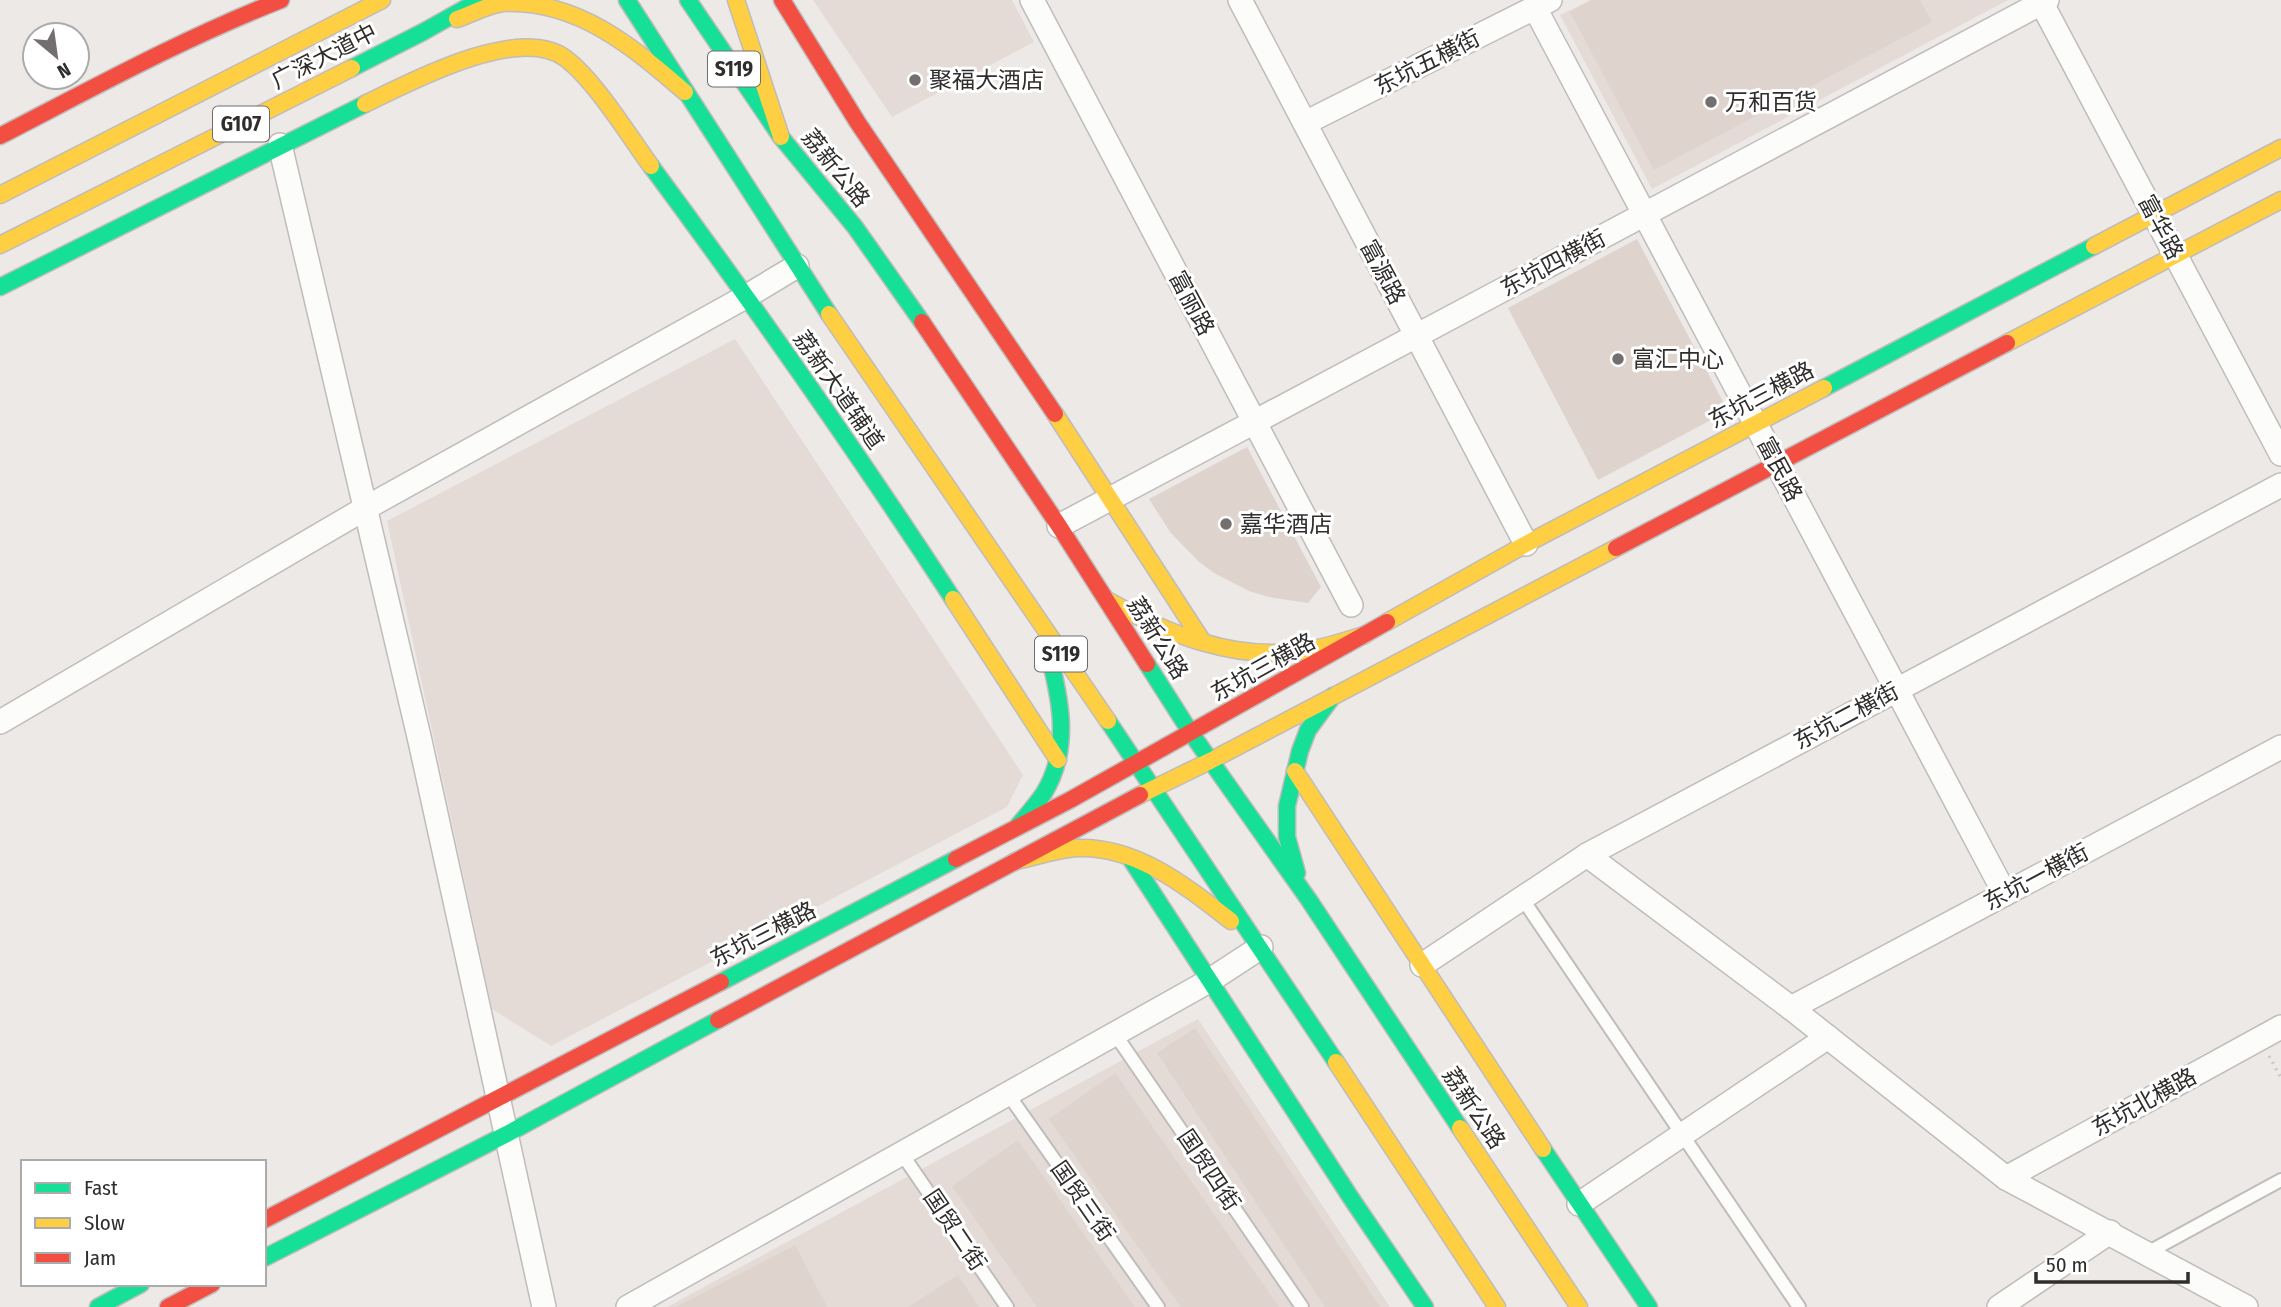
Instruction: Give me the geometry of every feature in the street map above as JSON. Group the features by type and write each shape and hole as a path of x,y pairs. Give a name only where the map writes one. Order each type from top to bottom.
{"main road":[{"path":"0,136 171,48 232,19 281,0"},
{"name":"广深大道中","path":"0,245 423,32 480,0"},
{"name":"S119","path":"626,0 797,266 1261,947 1497,1307"},
{"name":"荔新公路","path":"688,0 780,137 855,227 914,310 1059,526 1191,733 1302,891 1579,1307"},
{"path":"736,0 780,137"},
{"path":"782,0 901,190 995,323 1203,642"},
{"name":"广深大道中","path":"0,195 369,2"},
{"path":"423,32 500,3 555,3 578,10 597,20 685,92"},
{"name":"荔新大道辅道","path":"280,145 439,67 495,52 527,47 548,48 566,58 589,81 620,121 747,296 902,521 1058,760"},
{"path":"0,287 280,145"},
{"name":"东坑三横路","path":"266,1219 1017,827 1191,733 1526,544 2281,148"},
{"path":"266,1257 507,1134 1015,860 1210,761 2281,200"},
{"path":"1106,599 1134,616 1171,632 1203,642 1260,652 1298,652 1365,635"},
{"path":"1017,827 1045,791 1062,744 1063,719 1058,687 1040,623"},
{"path":"1302,891 1287,837 1286,806 1308,730 1333,696"},
{"path":"1295,771 1649,1307"},
{"path":"1015,860 1076,848 1108,849 1146,864 1185,886 1261,947"},
{"path":"1130,858 1425,1307"},
{"path":"98,1307 137,1286"},
{"path":"168,1307 206,1294"}],"street":[{"name":"富丽路","path":"1032,0 1351,606"},
{"name":"富源路","path":"1240,0 1526,544"},
{"name":"东坑四横街","path":"1059,526 2043,1"},
{"name":"富华路","path":"2043,1 2281,454"},
{"name":"东坑五横街","path":"1305,124 1541,3"},
{"name":"富民路","path":"1541,3 1644,214 2005,894"},
{"path":"280,145 363,509 420,741 544,1307"},
{"path":"0,722 363,509 797,266"},
{"name":"东坑二横街","path":"1422,965 1587,855 2281,485"},
{"name":"东坑一横街","path":"1791,1008 2281,747"},
{"path":"1587,855 1791,1008 2006,1178 2246,1307"},
{"path":"628,1307 1209,981 1261,947"},
{"name":"东坑北横路","path":"2006,1178 2281,1027"},
{"path":"1579,1204 1828,1037"},
{"path":"1999,1307 2110,1232"}],"lane":[{"path":"1522,898 1799,1307"},
{"name":"国贸四街","path":"1115,1034 1302,1307"},
{"name":"国贸三街","path":"1008,1094 1158,1307"},
{"name":"国贸二街","path":"902,1154 1007,1307"},
{"path":"2147,1253 2281,1180"}],"shaded area":[{"name":"聚福大酒店","path":"813,0 1012,0 1034,42 892,117"},
{"name":"万和百货","path":"1591,0 2008,0 1652,189 1560,15"},
{"path":"735,339 1023,775 1007,807 551,1046 492,1009 387,521"},
{"path":"1198,1019 1390,1307 667,1307"}],"building":[{"name":"万和百货","path":"1591,0 1920,0 1932,22 1654,170 1570,12"},
{"name":"富汇中心","path":"1637,239 1728,411 1598,480 1508,308"},
{"name":"嘉华酒店","path":"1247,447 1321,587 1308,603 1249,591 1214,573 1198,561 1170,532 1149,499"},
{"path":"1195,1028 1380,1307 1325,1307 1157,1053"},
{"path":"1115,1073 1279,1307 1181,1307 1131,1237 1049,1119"},
{"path":"1018,1140 1135,1307 1037,1307 952,1186"},
{"path":"795,1245 827,1307 676,1307"},
{"path":"958,1275 979,1307 908,1307"}],"traffic: fast":[{"path":"352,68 480,0"},
{"path":"627,0 829,314"},
{"path":"688,0 781,137 855,227 922,322"},
{"path":"0,287 365,104"},
{"path":"651,166 805,381 953,599"},
{"path":"1824,388 2094,246"},
{"path":"1017,827 1044,793 1058,758 1061,721 1047,647"},
{"path":"1147,664 1191,733 1309,900 1460,1128"},
{"path":"1297,873 1287,837 1287,806 1300,751 1308,730 1333,696"},
{"path":"1108,721 1336,1062"},
{"path":"1130,858 1425,1307"},
{"path":"721,982 956,859"},
{"path":"266,1257 507,1134 718,1020"},
{"path":"1543,1149 1649,1307"},
{"path":"98,1307 137,1286"}],"traffic: slow":[{"path":"0,195 382,0"},
{"path":"736,0 781,137"},
{"path":"457,19 503,3 556,9 603,29 685,92"},
{"path":"365,104 464,60 520,48 545,49 565,58 588,80 651,166"},
{"path":"0,245 352,68"},
{"path":"2094,246 2281,148"},
{"path":"2007,343 2281,200"},
{"path":"829,314 1108,721"},
{"path":"1387,622 1526,544 1824,388"},
{"path":"1055,414 1203,642"},
{"path":"1140,795 1616,548"},
{"path":"953,599 1058,760"},
{"path":"1109,601 1178,634 1202,642 1252,652 1303,651 1365,635"},
{"path":"1295,771 1543,1149"},
{"path":"1015,861 1078,848 1121,854 1141,861 1179,882 1231,921"},
{"path":"1336,1062 1497,1307"},
{"path":"1460,1128 1579,1307"}],"traffic: jam":[{"path":"0,136 174,47 281,0"},
{"path":"782,0 858,123 1055,414"},
{"path":"922,322 1059,526 1147,664"},
{"path":"1616,548 2007,343"},
{"path":"956,859 1070,800 1387,622"},
{"path":"718,1020 1140,795"},
{"path":"266,1219 721,982"},
{"path":"168,1307 208,1286"}],"place":[{"name":"聚福大酒店","path":"915,80"},
{"name":"万和百货","path":"1711,102"},
{"name":"富汇中心","path":"1618,359"},
{"name":"嘉华酒店","path":"1226,524"}]}
